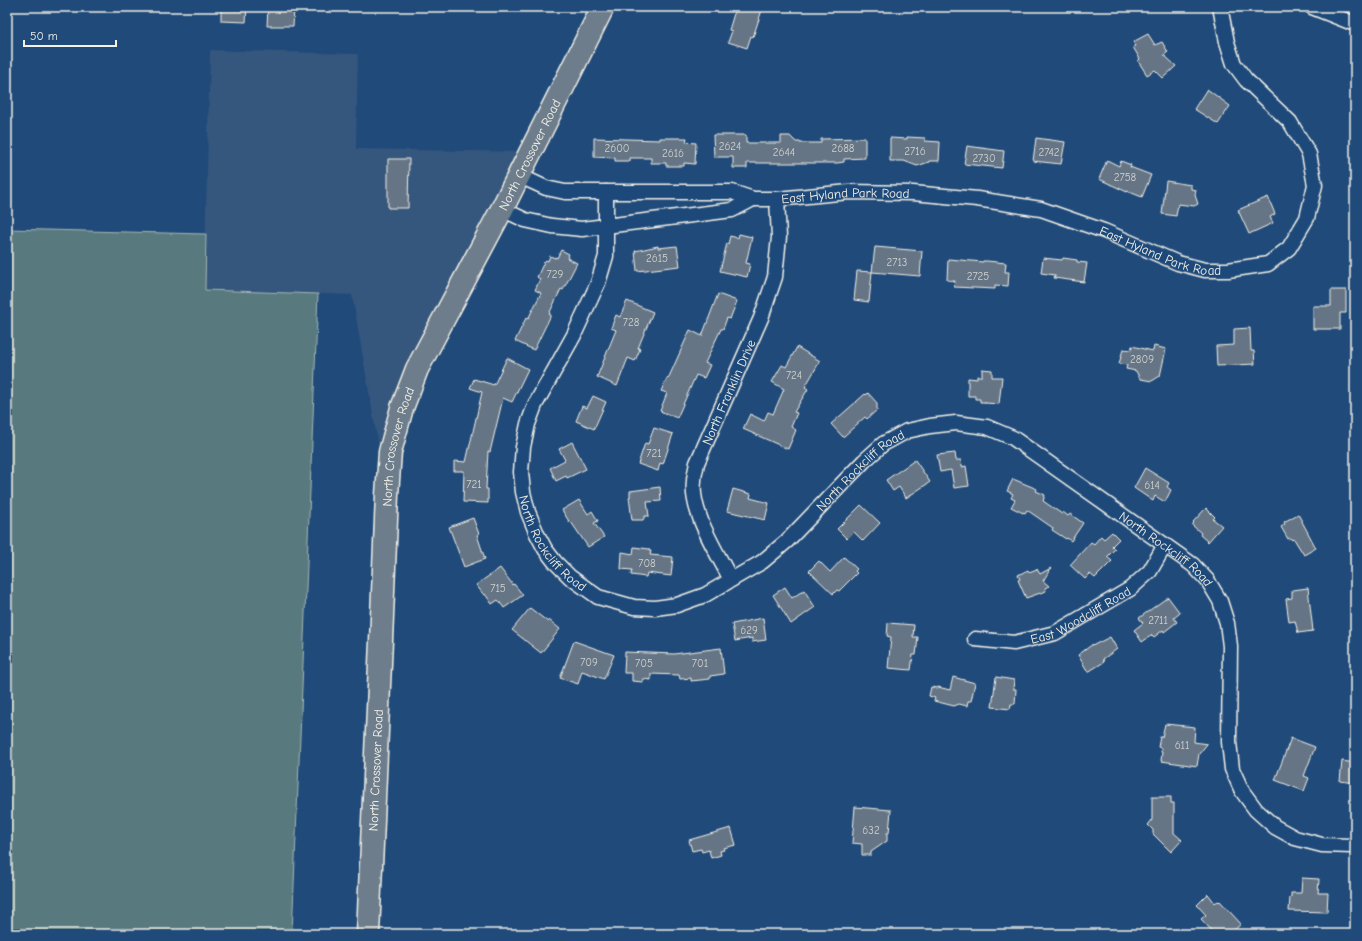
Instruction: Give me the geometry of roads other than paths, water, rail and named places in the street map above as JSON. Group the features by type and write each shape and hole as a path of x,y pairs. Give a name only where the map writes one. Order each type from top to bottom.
{"main road":[{"name":"North Crossover Road","path":"368,934 386,495 390,452 402,408 417,369 502,209 603,7"}],"street":[{"name":"East Hyland Park Road","path":"518,175 546,188 566,192 732,192 754,199 850,192 913,193 977,199 1042,209 1104,231 1178,263 1205,270 1228,270 1268,264 1289,248 1308,218 1315,185 1310,154 1290,122 1246,80 1234,64 1227,42 1220,7"},
{"path":"1312,7 1355,24"},
{"name":"North Rockcliff Road","path":"606,192 606,256 598,283 574,335 535,405 528,424 523,447 521,472 523,492 528,512 537,534 555,562 570,577 598,597 634,607 656,608 676,605 705,595 762,562 787,541 864,461 883,444 907,431 930,426 956,423 987,427 1012,438 1166,545 1193,565 1208,581 1220,601 1227,623 1230,646 1229,742 1232,769 1242,791 1256,810 1275,827 1295,838 1322,845 1350,846 1355,844"},
{"name":"North Franklin Drive","path":"731,580 701,521 695,501 693,482 697,463 761,318 775,277 779,237 777,198"},
{"name":"East Hyland Park Road","path":"502,209 525,220 552,226 582,229 732,210 754,199"},
{"name":"East Woodcliff Road","path":"975,639 1014,643 1055,633 1130,589 1150,571 1166,545"}]}
